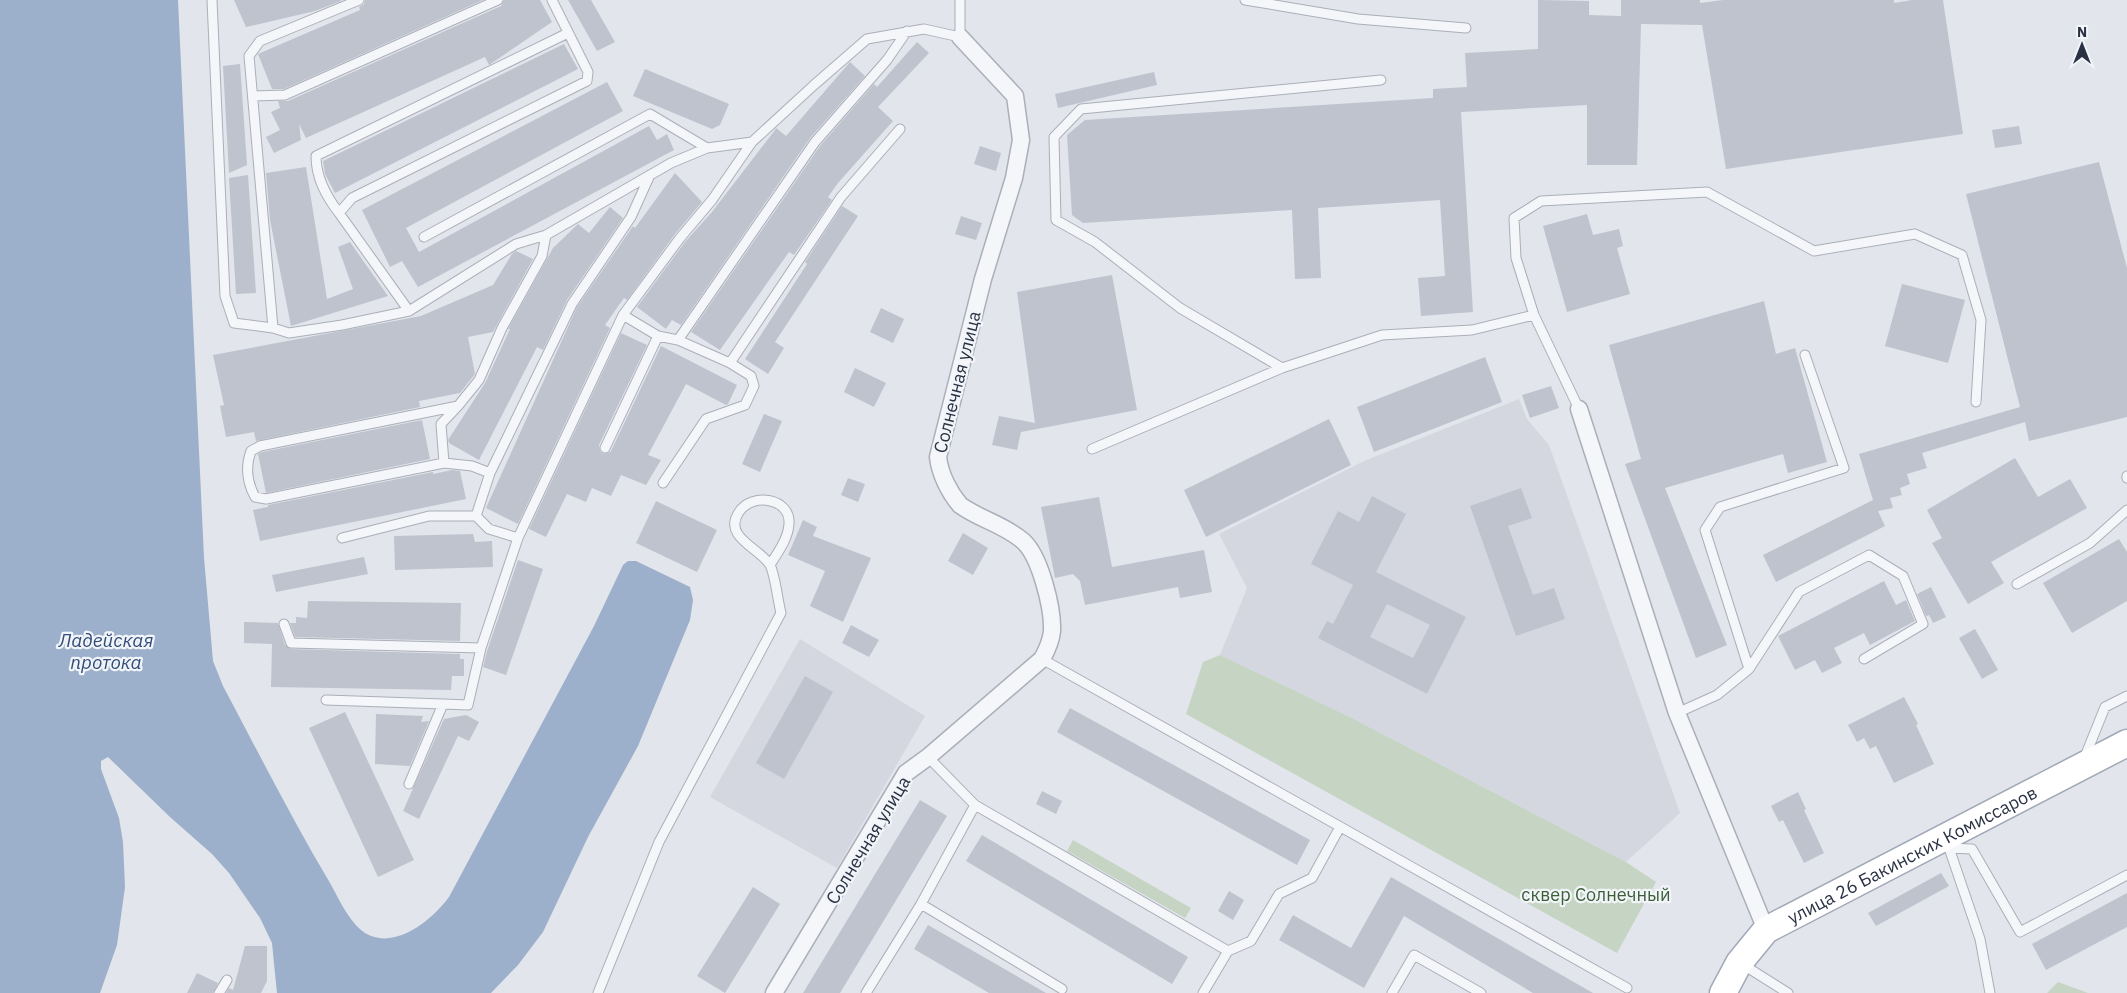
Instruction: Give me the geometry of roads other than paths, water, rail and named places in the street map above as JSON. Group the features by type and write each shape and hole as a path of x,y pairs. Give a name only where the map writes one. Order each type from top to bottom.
{"main road":[{"name":"улица 26 Бакинских Комиссаров","path":"1723,993 1739,963 1766,930 1947,843 2082,766 2127,743"}],"street":[{"name":"Солнечная улица","path":"774,993 906,773 928,757 1042,659 1050,646 1051,619 1043,582 1031,550 1012,534 960,505 954,498 939,468 938,457 983,279 1014,178 1021,140 1015,96 960,37"},
{"path":"1579,409 1677,713 1766,930"}],"lane":[{"path":"212,0 226,296 234,323 273,328 289,333 342,325 409,311 516,244 546,236 671,163 707,148 752,142"},
{"path":"273,328 249,56 260,41 359,0"},
{"path":"253,96 284,95 498,0"},
{"path":"339,213 352,198 587,81 588,72 552,0"},
{"path":"326,700 468,704 481,648 518,538 623,315 680,238 712,200 752,142 867,39 924,29 960,37 960,0"},
{"path":"1245,0 1358,19 1466,28"},
{"path":"678,340 815,142 887,60 907,31"},
{"path":"409,311 329,199 316,170 316,156 568,33"},
{"path":"1282,368 1180,308 1095,242 1056,220 1054,137 1081,109 1381,80"},
{"path":"424,237 650,114 707,148"},
{"path":"730,363 841,198 900,129"},
{"path":"476,516 490,473 572,304 631,217 650,175"},
{"path":"1579,409 1534,314 1516,258 1514,218 1542,201 1707,192 1814,251 1914,234 1962,255 1981,320 1976,402"},
{"path":"444,463 441,424 479,380 502,328 542,256 546,236"},
{"path":"1092,449 1282,368 1382,335 1472,330 1534,314"},
{"path":"623,315 658,336 678,340 730,363 751,376 754,386 745,405 706,419 663,482"},
{"path":"605,448 658,336"},
{"path":"1749,669 1705,530 1720,506 1844,468 1805,355"},
{"path":"458,406 260,446 251,451 247,461 249,484 255,497 266,499 444,463 472,466 490,473"},
{"path":"598,993 659,842 781,613 770,565 736,533 734,524 739,512 749,503 765,498 780,505 787,512 790,522 787,537 770,565"},
{"path":"2017,584 2090,543 2127,510"},
{"path":"342,538 429,516 476,516 489,529 518,538"},
{"path":"1677,713 1717,695 1749,669 1799,592 1869,555 1903,576 1923,624 1864,658"},
{"path":"284,624 290,643 481,648"},
{"path":"1042,659 1627,988"},
{"path":"2082,766 2105,707 2127,696"},
{"path":"409,784 443,704"},
{"path":"928,757 974,805 1228,950"},
{"path":"866,993 921,904 974,805"},
{"path":"1203,993 1228,950 1251,942 1279,894 1312,878 1340,827"},
{"path":"1947,843 1972,849 2020,932 2127,875"},
{"path":"1947,843 1980,939 1990,993"},
{"path":"921,904 1062,989"},
{"path":"1392,993 1414,955 1481,993"},
{"path":"1739,963 1788,993"},
{"path":"219,993 226,980"}],"water":[{"name":"Ладейская протока","path":"0,0 178,0 204,558 213,661 223,686 289,810 345,910 359,928 377,938 400,936 423,923 449,897 594,626 623,565 628,561 636,561 690,587 693,600 690,620 638,746 588,837 543,932 518,965 491,993 277,993 272,943 260,918 229,873 212,854 170,817 108,757 101,761 101,769 119,818 123,842 125,887 117,945 100,993 0,993"}],"park label":[{"name":"сквер Солнечный","path":"1596,894"}]}
